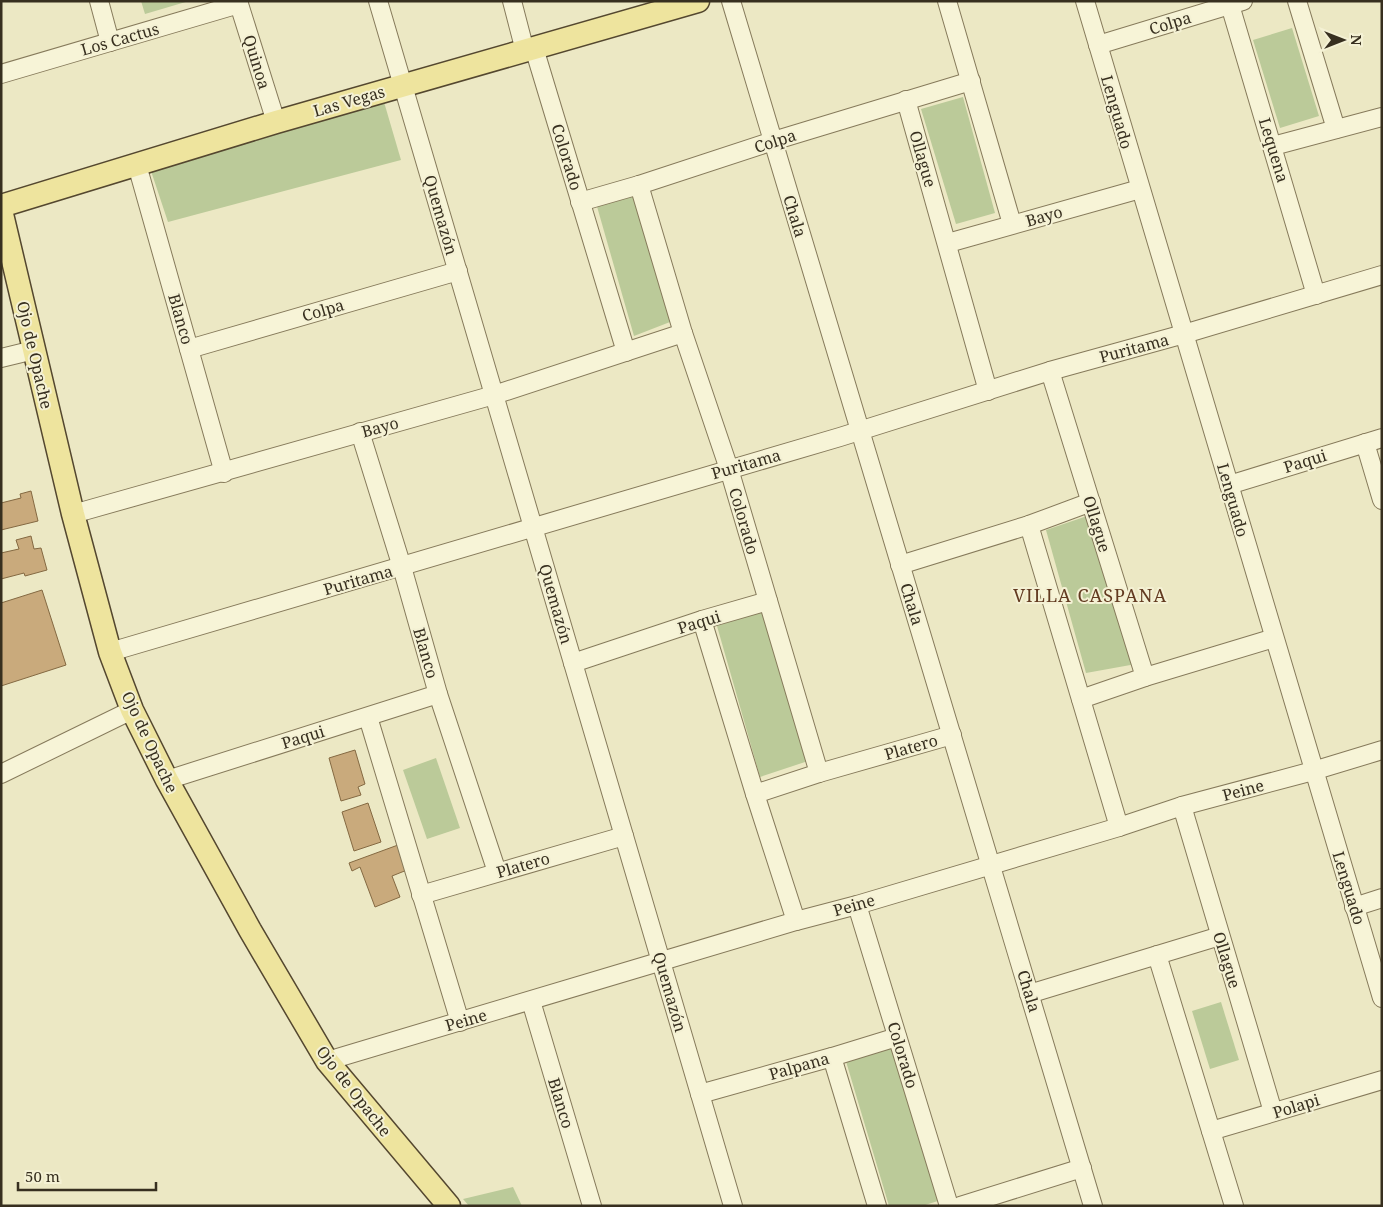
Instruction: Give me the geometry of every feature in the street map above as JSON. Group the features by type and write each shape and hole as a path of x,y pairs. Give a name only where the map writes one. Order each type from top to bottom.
{"main road":[{"name":"Las Vegas","path":"1,208 276,122 698,1"},
{"name":"Ojo de Opache","path":"1,208 74,514 110,652 132,710 167,780 250,930 327,1061 449,1206"}],"street":[{"path":"99,1 110,42"},
{"name":"Quemazón","path":"378,1 733,1206"},
{"name":"Colorado","path":"512,1 530,49 580,202 626,352"},
{"name":"Chala","path":"731,1 1093,1206"},
{"path":"947,1 1012,224"},
{"name":"Lenguado","path":"1085,1 1382,998"},
{"path":"1297,1 1336,130"},
{"name":"Los Cactus","path":"1,74 238,2"},
{"name":"Quinoa","path":"238,2 276,122"},
{"name":"Colpa","path":"1098,45 1236,3"},
{"name":"Lequena","path":"1236,3 1273,146 1316,295"},
{"name":"Colpa","path":"580,202 971,81"},
{"name":"Ollague","path":"906,100 948,243 988,391"},
{"path":"1273,146 1382,117"},
{"name":"Blanco","path":"137,165 224,473"},
{"name":"Colorado","path":"639,185 683,333 729,470 819,773"},
{"name":"Bayo","path":"948,243 1140,189"},
{"name":"Colpa","path":"189,349 458,271"},
{"name":"Puritama","path":"110,652 860,431 1050,371 1184,334 1382,275"},
{"name":"Bayo","path":"74,514 494,395 683,333"},
{"path":"1,358 34,350"},
{"name":"Ollague","path":"1050,371 1146,677"},
{"name":"Blanco","path":"360,432 402,567 438,694 497,872"},
{"path":"1373,440 1382,500"},
{"name":"Paqui","path":"1229,485 1373,440"},
{"path":"900,565 1029,525 1090,502"},
{"path":"1029,525 1119,827"},
{"name":"Paqui","path":"573,663 702,620 768,602"},
{"path":"702,620 796,921"},
{"path":"1081,699 1274,638"},
{"name":"Paqui","path":"167,780 438,694"},
{"path":"1,774 132,710"},
{"path":"368,717 460,1022"},
{"name":"Platero","path":"755,794 819,773 952,735"},
{"name":"Peine","path":"327,1061 1119,827 1182,806 1313,771 1382,750"},
{"name":"Ollague","path":"1182,806 1274,1112"},
{"name":"Platero","path":"421,895 624,836"},
{"path":"1354,907 1382,898"},
{"name":"Colorado","path":"857,905 949,1206"},
{"path":"1029,994 1220,936"},
{"path":"1157,955 1234,1206"},
{"name":"Blanco","path":"531,1001 592,1206"},
{"name":"Palpana","path":"700,1094 897,1037"},
{"path":"832,1057 878,1206"},
{"name":"Polapi","path":"1211,1131 1382,1080"},
{"path":"960,1206 1082,1168"}],"green space":[{"path":"141,1 189,1 145,14"},
{"path":"1292,28 1319,116 1280,128 1253,40"},
{"path":"963,97 995,213 956,224 921,109"},
{"path":"384,102 401,160 168,222 150,168"},
{"path":"634,189 670,322 634,336 596,203"},
{"path":"1090,515 1136,664 1086,673 1046,530"},
{"path":"764,610 808,761 760,777 717,626"},
{"path":"436,758 460,828 427,839 403,770"},
{"path":"1221,1002 1239,1060 1210,1069 1192,1011"},
{"path":"896,1043 941,1200 922,1206 889,1206 845,1058"},
{"path":"513,1187 522,1206 469,1206 463,1199"}],"building":[{"path":"31,491 38,521 1,530 1,503 21,498 20,494"},
{"path":"31,536 34,549 41,548 47,570 25,576 24,573 1,579 1,553 19,549 16,540"},
{"path":"42,590 66,665 1,686 1,603"},
{"path":"355,750 365,784 358,787 361,795 341,801 329,758"},
{"path":"368,803 381,842 354,851 342,812"},
{"path":"398,845 407,870 392,876 400,897 375,907 360,867 352,871 349,863"}],"district":[{"name":"VILLA CASPANA","path":"1090,596"}]}
